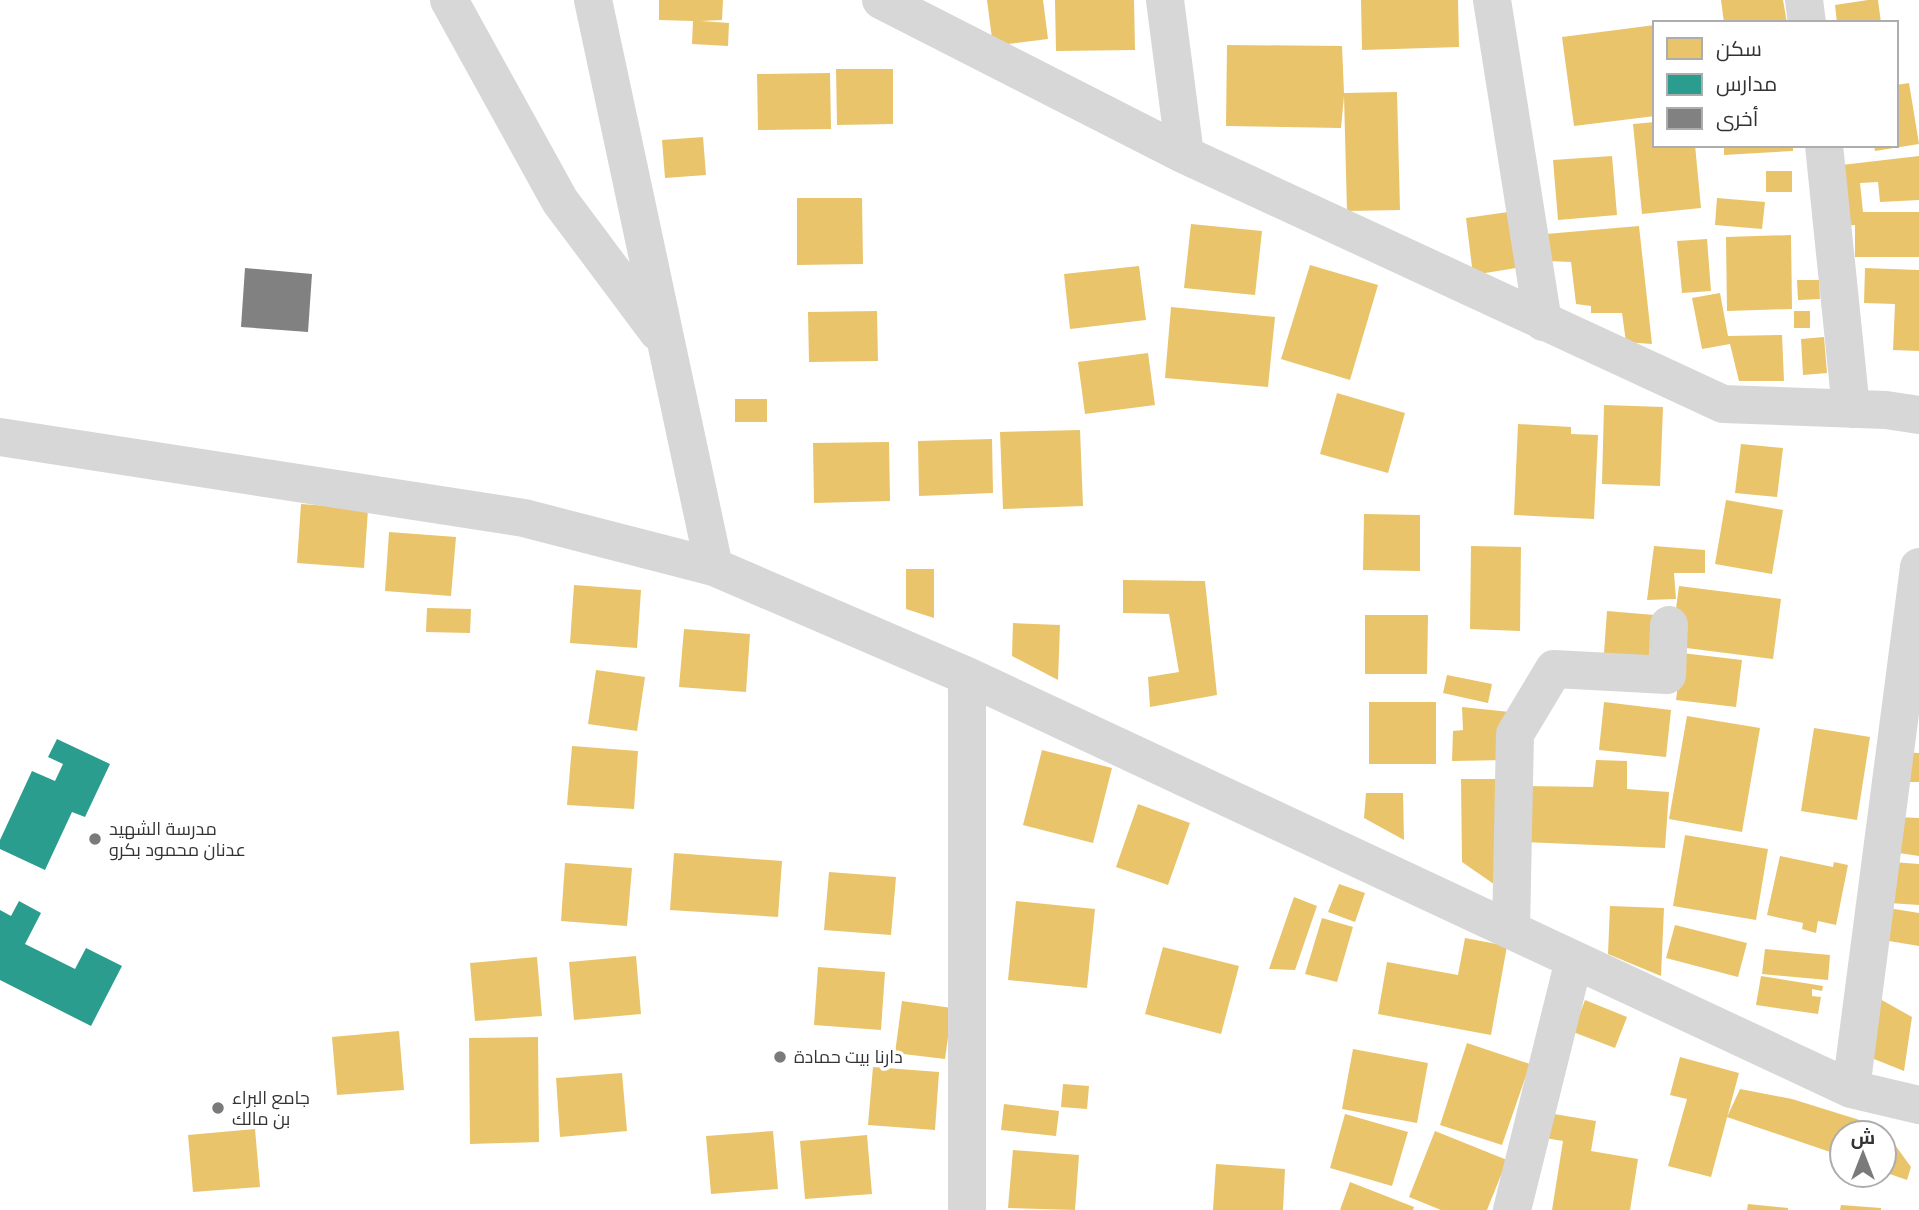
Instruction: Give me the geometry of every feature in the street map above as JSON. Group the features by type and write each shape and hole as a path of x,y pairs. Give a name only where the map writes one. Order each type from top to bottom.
{"street":[{"path":"449,0 560,201 666,341"},
{"path":"593,0 714,566"},
{"path":"881,0 1185,155 1723,404 1886,410 1919,415"},
{"path":"1164,0 1185,155"},
{"path":"1492,0 1543,322"},
{"path":"1804,0 1807,21"},
{"path":"1824,147 1851,409"},
{"path":"0,437 524,518 714,566 967,676 1851,1089 1919,1105"},
{"path":"1851,1089 1919,567"},
{"path":"1511,930 1515,734 1554,669 1667,676 1669,625"},
{"path":"967,676 967,1210"},
{"path":"1512,1210 1574,960"}],"building: سكن":[{"path":"659,0 723,0 722,20 701,21 729,23 728,46 692,44 693,21 659,20"},
{"path":"987,0 1043,0 1048,39 993,46"},
{"path":"1055,0 1134,0 1135,50 1056,51"},
{"path":"1361,0 1458,0 1459,47 1362,50"},
{"path":"1721,0 1783,0 1787,21 1724,21"},
{"path":"1878,0 1881,21 1837,21 1835,5"},
{"path":"1653,25 1653,116 1574,126 1562,37"},
{"path":"1227,45 1342,46 1344,93 1397,92 1400,210 1347,211 1344,96 1341,128 1226,126"},
{"path":"836,69 893,69 893,124 837,125"},
{"path":"830,73 831,129 758,130 757,74"},
{"path":"1909,83 1919,144 1875,151 1874,147 1898,147 1898,85"},
{"path":"1653,122 1653,147 1695,147 1701,208 1642,214 1633,124"},
{"path":"703,137 706,175 665,178 662,140"},
{"path":"1724,147 1793,147 1793,151 1724,155"},
{"path":"1612,156 1617,215 1558,220 1553,160"},
{"path":"1919,156 1919,200 1880,202 1878,182 1860,183 1863,212 1919,212 1919,257 1855,257 1855,225 1841,226 1833,166"},
{"path":"1766,171 1792,171 1792,192 1766,192"},
{"path":"797,198 862,198 863,264 797,265"},
{"path":"1717,198 1765,202 1762,229 1715,225"},
{"path":"1508,212 1516,268 1473,275 1466,218"},
{"path":"1191,224 1262,231 1255,295 1184,288"},
{"path":"1639,226 1652,344 1626,342 1622,313 1591,313 1591,306 1576,304 1571,262 1547,261 1546,234"},
{"path":"1791,235 1792,309 1727,311 1726,237"},
{"path":"1707,239 1711,291 1682,293 1677,241"},
{"path":"1310,265 1378,285 1350,380 1281,359"},
{"path":"1139,266 1146,320 1070,329 1064,274"},
{"path":"1865,268 1919,270 1919,351 1893,350 1895,304 1864,303"},
{"path":"1797,280 1819,280 1820,299 1798,300"},
{"path":"1720,293 1728,336 1782,335 1784,381 1739,381 1730,344 1702,349 1692,298"},
{"path":"1171,307 1275,317 1268,387 1165,378"},
{"path":"877,311 878,361 809,362 808,312"},
{"path":"1794,311 1810,311 1810,328 1794,328"},
{"path":"1824,337 1827,373 1803,375 1801,339"},
{"path":"1148,353 1155,405 1085,414 1078,362"},
{"path":"1337,393 1405,413 1388,473 1320,454"},
{"path":"735,399 767,399 767,422 735,422"},
{"path":"1604,405 1663,407 1660,486 1602,484"},
{"path":"1518,424 1571,427 1571,434 1598,435 1594,519 1514,515"},
{"path":"1080,430 1083,506 1003,509 1000,432"},
{"path":"992,439 993,493 919,496 918,441"},
{"path":"889,442 890,501 814,503 813,443"},
{"path":"1741,444 1783,448 1777,497 1735,493"},
{"path":"1726,500 1783,510 1772,574 1715,564"},
{"path":"301,504 368,509 364,568 297,563"},
{"path":"1364,514 1420,515 1420,571 1363,570"},
{"path":"389,532 456,537 451,596 385,591"},
{"path":"1471,546 1521,547 1520,631 1470,629"},
{"path":"1654,546 1705,550 1705,573 1674,573 1676,599 1647,600"},
{"path":"906,569 934,569 934,618 906,609"},
{"path":"1123,580 1205,581 1217,695 1150,707 1148,677 1179,672 1169,614 1123,613"},
{"path":"574,585 641,590 637,648 570,643"},
{"path":"1679,586 1781,599 1773,659 1671,646"},
{"path":"427,608 471,609 470,633 426,632"},
{"path":"1607,611 1666,616 1662,671 1603,667"},
{"path":"1365,615 1428,615 1427,674 1365,674"},
{"path":"1013,623 1060,625 1058,680 1012,656"},
{"path":"684,629 750,634 746,692 679,687"},
{"path":"1682,653 1742,660 1736,707 1676,700"},
{"path":"596,670 645,677 637,731 588,724"},
{"path":"1447,675 1492,684 1488,703 1443,693"},
{"path":"1369,702 1436,702 1436,764 1369,764"},
{"path":"1604,702 1671,710 1666,757 1599,750"},
{"path":"1462,707 1510,712 1506,760 1452,761 1453,731 1463,730"},
{"path":"1687,716 1760,728 1742,832 1669,819"},
{"path":"1814,728 1870,737 1857,820 1801,811"},
{"path":"572,746 638,751 634,809 567,805"},
{"path":"1042,750 1112,768 1093,843 1023,825"},
{"path":"1900,752 1919,753 1919,782 1899,782"},
{"path":"1596,760 1627,761 1627,789 1669,792 1665,848 1523,842 1524,786 1593,787"},
{"path":"1461,779 1505,779 1501,889 1462,862"},
{"path":"1366,793 1403,793 1404,840 1364,818"},
{"path":"1138,804 1190,823 1168,885 1116,867"},
{"path":"1896,817 1919,818 1919,856 1892,852"},
{"path":"1685,835 1768,849 1756,920 1673,906"},
{"path":"674,853 782,861 778,917 670,910"},
{"path":"1780,856 1833,867 1834,862 1848,865 1836,925 1818,921 1816,933 1802,929 1803,923 1767,915"},
{"path":"1892,862 1919,864 1919,905 1889,903"},
{"path":"565,863 632,868 627,926 561,921"},
{"path":"829,872 896,877 891,935 824,930"},
{"path":"1339,884 1365,893 1355,922 1328,912"},
{"path":"1294,897 1317,906 1295,970 1269,969"},
{"path":"1016,901 1095,909 1087,988 1008,980"},
{"path":"1610,906 1664,908 1661,976 1608,954"},
{"path":"1888,908 1919,913 1919,946 1883,940"},
{"path":"1322,918 1353,927 1337,982 1305,974"},
{"path":"1675,925 1747,943 1738,977 1666,958"},
{"path":"1465,938 1507,946 1491,1035 1378,1014 1387,962 1458,975"},
{"path":"1163,947 1239,966 1221,1034 1145,1014"},
{"path":"1765,949 1830,955 1828,980 1762,974"},
{"path":"636,956 641,1014 574,1020 569,962"},
{"path":"537,957 542,1016 475,1021 470,963"},
{"path":"818,967 885,972 881,1030 814,1025"},
{"path":"1761,976 1823,986 1822,991 1812,989 1812,996 1821,997 1818,1014 1756,1005"},
{"path":"1871,994 1912,1017 1904,1071 1864,1055"},
{"path":"1585,1000 1627,1017 1615,1048 1573,1032"},
{"path":"902,1001 952,1008 945,1059 895,1053"},
{"path":"399,1031 404,1090 337,1095 332,1037"},
{"path":"538,1037 539,1142 470,1144 469,1038"},
{"path":"1467,1043 1530,1064 1502,1145 1440,1125"},
{"path":"1353,1049 1428,1063 1417,1123 1342,1109"},
{"path":"1680,1057 1739,1073 1711,1177 1668,1166 1687,1099 1670,1095"},
{"path":"873,1067 939,1072 935,1130 868,1125"},
{"path":"622,1073 627,1131 560,1137 556,1078"},
{"path":"1063,1084 1089,1086 1087,1109 1061,1107"},
{"path":"1740,1089 1792,1099 1856,1119 1828,1119 1828,1151 1727,1117"},
{"path":"1004,1104 1059,1111 1056,1136 1001,1130"},
{"path":"1548,1113 1596,1121 1591,1151 1638,1159 1630,1210 1552,1210 1563,1141 1545,1138"},
{"path":"1345,1114 1408,1132 1392,1186 1330,1168"},
{"path":"255,1129 260,1187 193,1192 188,1135"},
{"path":"773,1131 778,1189 711,1194 706,1136"},
{"path":"1435,1131 1507,1160 1487,1210 1441,1210 1409,1197"},
{"path":"867,1135 872,1194 805,1199 800,1141"},
{"path":"1898,1149 1911,1167 1907,1180 1898,1177"},
{"path":"1013,1150 1079,1155 1075,1210 1008,1208"},
{"path":"1216,1164 1285,1169 1283,1210 1213,1210"},
{"path":"1350,1182 1414,1207 1413,1210 1340,1210"},
{"path":"1748,1204 1788,1208 1788,1210 1747,1210"},
{"path":"1841,1205 1881,1208 1881,1210 1840,1210"}],"building: مدارس":[{"path":"57,739 110,764 85,817 72,812 45,870 0,849 0,840 32,771 55,781 63,764 48,757"},
{"path":"19,901 41,913 25,944 75,969 86,948 122,966 91,1026 0,980 0,910 11,916"}],"building: أخرى":[{"path":"245,268 312,274 308,332 241,327"}],"place":[{"name":"مدرسة الشهيد عدنان محمود بكرو","path":"95,839"},
{"name":"دارنا بيت حمادة","path":"780,1057"},
{"name":"جامع البراء بن مالك","path":"218,1108"}]}
